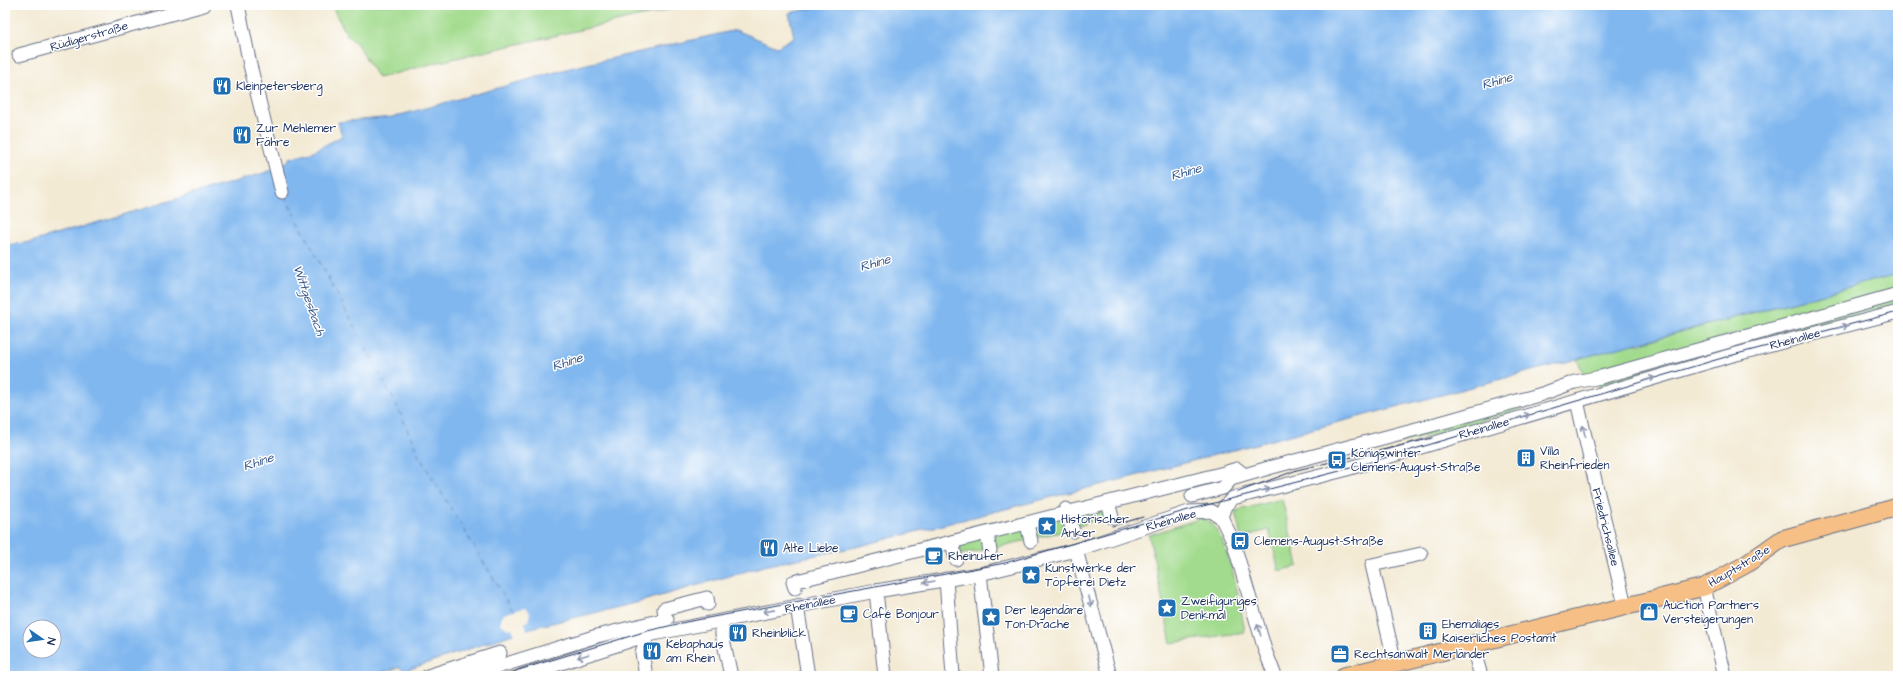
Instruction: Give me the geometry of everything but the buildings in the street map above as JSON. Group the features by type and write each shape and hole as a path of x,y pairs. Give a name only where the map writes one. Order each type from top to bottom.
{"main road":[{"name":"Hauptstraße","path":"1344,676 1704,587 1745,564 1782,539 1898,508"}],"street":[{"name":"Rüdigerstraße","path":"19,54 204,5"},
{"path":"238,5 250,65 282,192"},
{"name":"Rheinallee","path":"1576,391 1601,377 1898,294"},
{"name":"Rheinallee","path":"429,676 499,661 597,636 722,620 876,591 980,574 1076,550 1189,512 1211,510 1221,517 1225,506 1233,498 1340,471 1576,391 1729,356 1898,312"},
{"path":"793,583 865,567 952,542 1027,524 1067,511 1148,495 1225,477 1244,476 1542,394 1576,391"},
{"name":"Friedrichsallee","path":"1576,391 1598,498 1625,606"},
{"path":"1192,496 1223,488 1225,477"},
{"path":"1108,503 1112,516"},
{"path":"1067,511 1073,531"},
{"path":"1221,517 1234,541 1272,673"},
{"path":"1027,524 1031,541"},
{"path":"987,534 990,551"},
{"path":"952,542 956,559"},
{"path":"1076,550 1110,676"},
{"path":"1395,663 1372,565 1421,554"},
{"path":"980,574 992,676"},
{"path":"946,579 953,676"},
{"path":"1704,587 1725,676"},
{"path":"876,591 885,676"},
{"path":"646,676 642,653 644,630 666,617 664,609 707,598 708,604"},
{"path":"797,606 808,676"},
{"path":"722,620 722,634 731,676"},
{"name":"Rheinallee","path":"527,675 644,630"},
{"path":"1472,644 1481,676"},
{"name":"Rheinallee","path":"468,676 499,661"}],"green space":[{"path":"331,5 690,5 439,62 378,78 357,44 347,35"},
{"path":"1898,274 1898,288 1585,377 1577,359 1633,344 1642,344 1644,342"},
{"path":"1898,298 1898,304 1757,341 1598,387 1598,382"},
{"path":"1542,397 1549,401 1431,435 1389,445 1388,440"},
{"path":"1282,499 1298,566 1279,571 1269,530 1241,537 1235,511"},
{"path":"1107,506 1109,515 1076,527 1072,514"},
{"path":"1061,517 1065,531 1033,538 1030,525"},
{"path":"1202,518 1215,527 1228,555 1235,581 1245,632 1171,643 1149,535"},
{"path":"1025,527 1028,540 992,548 990,536"},
{"path":"985,536 987,549 958,555 956,544"}],"water":[{"path":"826,5 1898,5 1898,274 1143,474 860,546 764,566 636,603 531,628 404,671 400,667 372,676 5,676 5,245 31,242 264,173 287,162 290,158 314,151 342,136 338,122 393,117 574,67 736,30 777,47 794,37 789,13"}],"pier":[{"path":"523,608 527,609 530,613 528,621 525,622 527,631 515,635 512,628 508,629 501,624 501,619 504,614"}],"ferry route":[{"path":"285,197 398,408 418,454 513,611"}],"tram line":[{"path":"499,676 647,631 686,622 1005,563 1195,508 1340,471 1729,356 1898,312"},
{"path":"1238,492 1297,470 1433,438"},
{"path":"1112,526 1143,517"}],"place":[{"name":"Kleinpetersberg","path":"222,86"},
{"name":"Zur Mehlemer Fähre","path":"242,135"},
{"name":"Villa Rheinfrieden","path":"1526,458"},
{"name":"Königswinter Clemens-August-Straße","path":"1337,460"},
{"name":"Historischer Anker","path":"1047,526"},
{"name":"Clemens-August-Straße","path":"1240,541"},
{"name":"Alte Liebe","path":"769,548"},
{"name":"Rheinufer","path":"934,556"},
{"name":"Kunstwerke der Töpferei Dietz","path":"1031,575"},
{"name":"Zweifiguriges Denkmal","path":"1167,608"},
{"name":"Auction Partners Versteigerungen","path":"1649,612"},
{"name":"Café Bonjour","path":"849,614"},
{"name":"Der legendäre Ton-Drache","path":"991,617"},
{"name":"Ehemaliges Kaiserliches Postamt","path":"1428,631"},
{"name":"Rheinblick","path":"738,633"},
{"name":"Kebaphaus am Rhein","path":"652,651"},
{"name":"Rechtsanwalt Merländer","path":"1340,654"}],"water label":[{"name":"Rhine","path":"1497,80"},
{"name":"Rhine","path":"1186,171"},
{"name":"Rhine","path":"875,262"},
{"name":"Wittgesbach","path":"310,300"},
{"name":"Rhine","path":"567,361"},
{"name":"Rhine","path":"258,461"}]}
